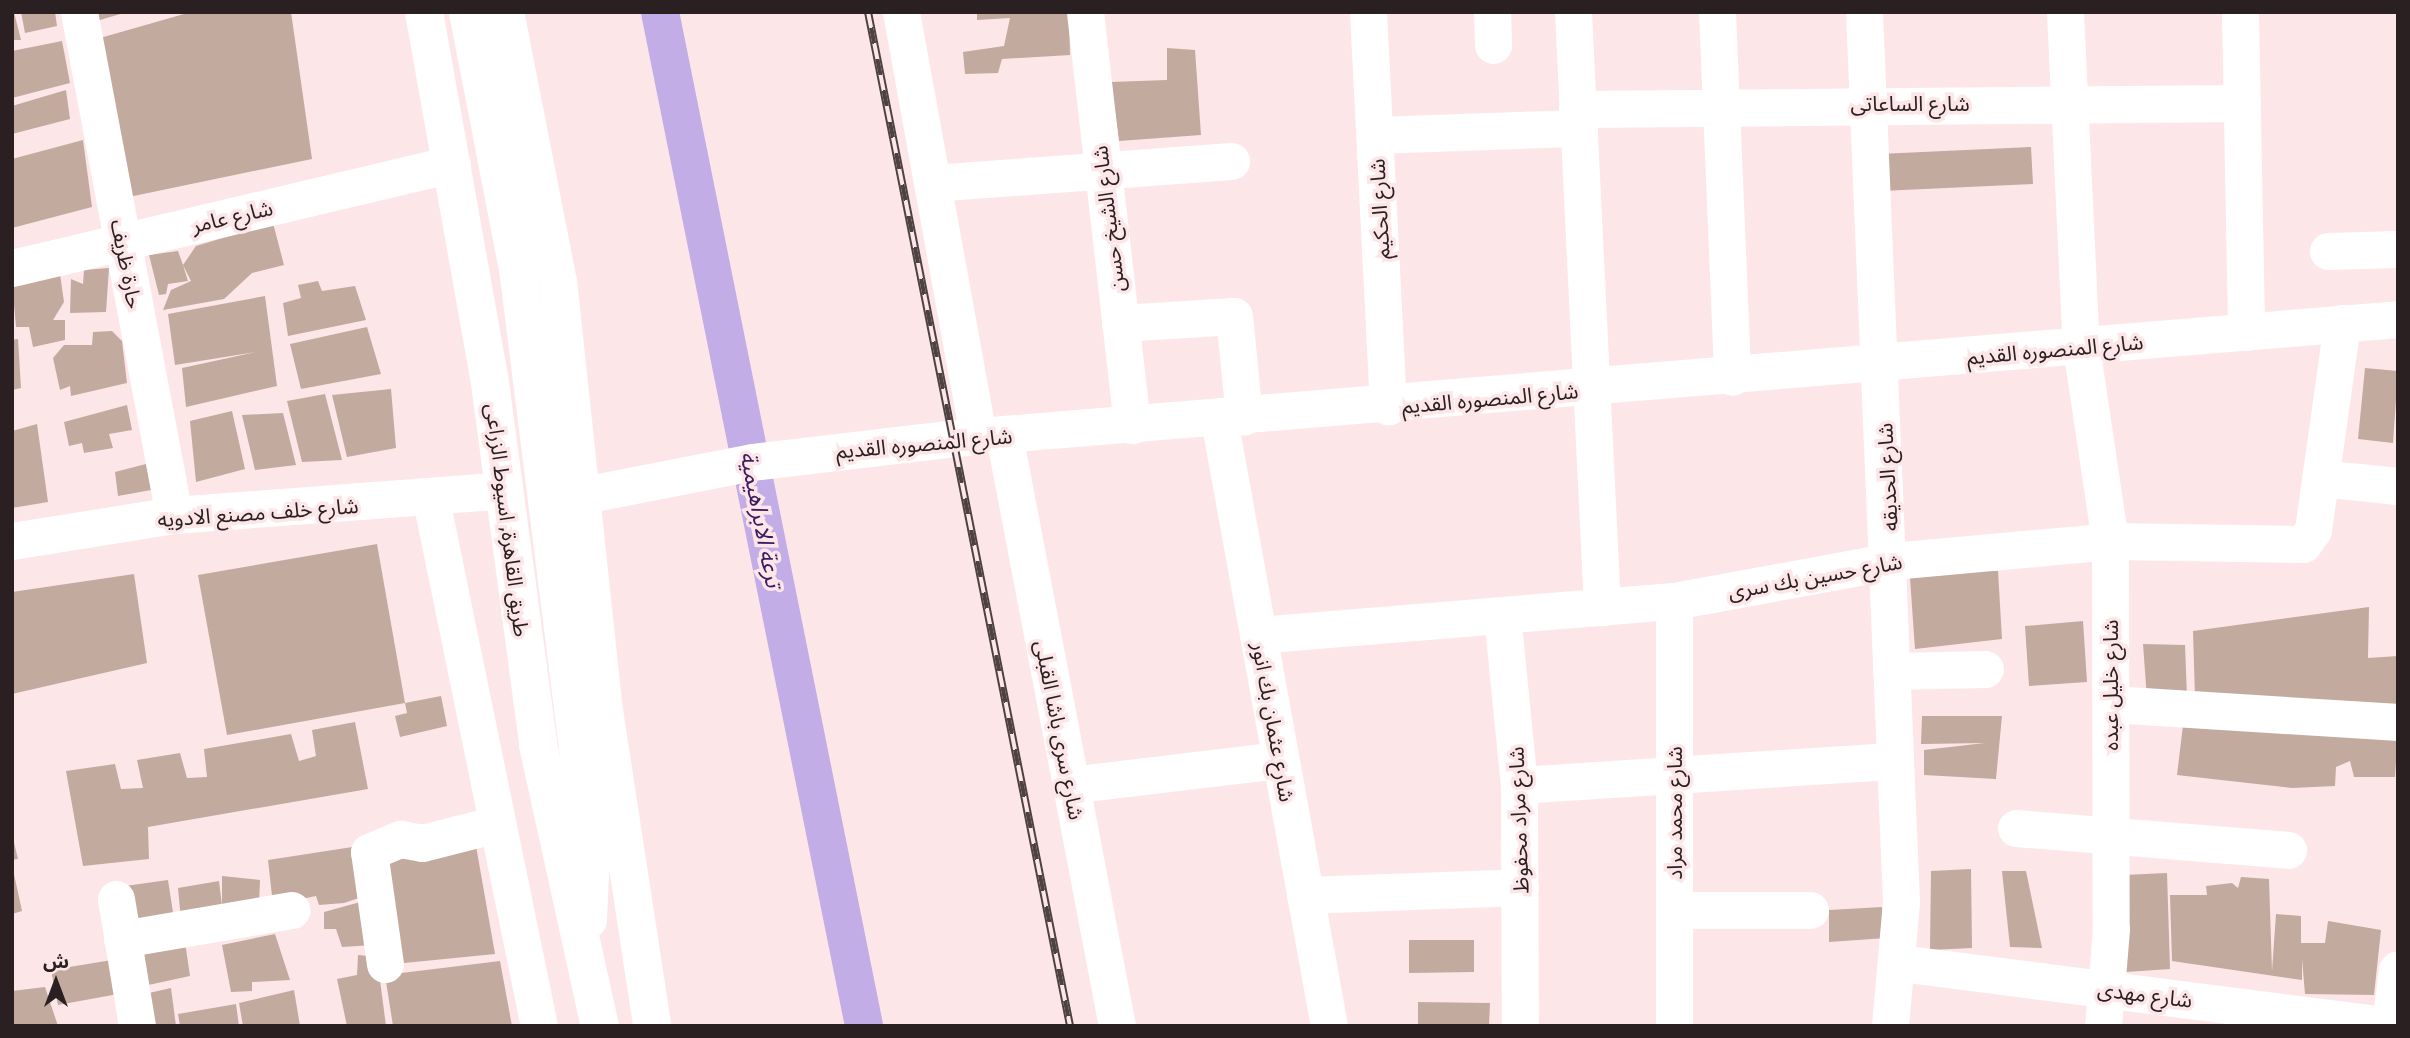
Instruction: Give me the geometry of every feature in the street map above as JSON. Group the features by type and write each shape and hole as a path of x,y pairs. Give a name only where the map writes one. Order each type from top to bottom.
{"main road":[{"name":"طريق القاهرة, اسيوط الزراعى","path":"424,12 452,164 504,489 538,744 600,1026"},
{"path":"468,12 518,269 593,875 580,942"},
{"path":"505,12 558,281 584,495 603,705 652,1026"},
{"path":"2390,1026 2397,982"}],"street":[{"name":"حارة ظريف","path":"79,12 173,515"},
{"name":"شارع سرى باشا القبلى","path":"901,12 932,183 1070,785 1117,1026"},
{"path":"1085,13 1094,12"},
{"name":"شارع الحكيم","path":"1368,12 1388,406"},
{"path":"1573,12 1601,607"},
{"path":"1717,12 1731,377"},
{"name":"شارع الحديقه","path":"1864,12 1892,561 1891,671 1900,962 1890,1026"},
{"name":"شارع خليل عبده","path":"2065,12 2081,347 2110,541 2110,836 2107,989 2103,1026"},
{"path":"2240,12 2246,332"},
{"name":"شارع الشيخ حسن","path":"1085,13 1132,425"},
{"name":"شارع الساعاتى","path":"1375,135 1721,106 1869,102 2242,103"},
{"path":"932,183 1231,161"},
{"name":"شارع عامر","path":"12,268 452,164"},
{"path":"2328,251 2398,249"},
{"name":"شارع عثمان بك انور","path":"1120,323 1234,316 1231,418 1258,635 1329,1026"},
{"name":"شارع المنصوره القديم","path":"584,495 646,485 752,462 991,436 1591,390 2398,319"},
{"path":"2342,323 2320,478 2398,486"},
{"name":"شارع حسين بك سرى","path":"1258,635 1674,601 1892,561 2110,541 2303,544 2313,530 2320,478"},
{"name":"شارع خلف مصنع الادويه","path":"12,541 173,515 431,500 504,489"},
{"path":"431,500 539,1026"},
{"name":"شارع محمد مراد","path":"1674,601 1674,1026"},
{"name":"شارع مراد محفوظ","path":"1502,615 1519,785 1520,1026"},
{"path":"1891,671 1985,669"},
{"path":"2111,705 2398,722"},
{"path":"1070,785 1280,760"},
{"path":"1519,785 1894,761"},
{"path":"386,964 369,852 400,839 422,843 498,824"},
{"path":"2016,828 2288,850"},
{"path":"1306,895 1520,887"},
{"path":"116,898 137,1026"},
{"path":"122,939 292,910"},
{"path":"1674,910 1810,910"},
{"name":"شارع مهدى","path":"1900,962 2390,1026"}],"building":[{"path":"14,12 21,40 12,40"},
{"path":"21,12 55,12 57,26 25,33"},
{"path":"91,12 124,12 124,13 93,22"},
{"path":"191,12 291,12 312,159 124,198 100,38"},
{"path":"977,12 1069,12 1070,55 1002,59 998,73 965,74 963,52 1004,46 1010,18 977,20"},
{"path":"62,41 70,83 12,98 12,51"},
{"path":"1167,48 1195,50 1201,135 1119,141 1111,82 1167,80"},
{"path":"66,90 70,119 12,134 12,106"},
{"path":"83,140 92,207 12,228 12,159"},
{"path":"2031,147 2033,184 1881,191 1879,154"},
{"path":"273,223 284,265 252,273 224,299 163,310 171,290 191,281 183,265 196,246"},
{"path":"178,251 188,281 168,284 166,294 159,295 149,255"},
{"path":"109,268 106,312 70,313 71,279 83,284 84,270"},
{"path":"60,274 64,302 53,320 65,320 65,340 33,347 29,327 16,327 12,282"},
{"path":"318,281 322,291 355,286 366,320 288,336 283,303 301,298 298,285"},
{"path":"265,296 277,386 186,407 182,368 256,352 175,365 168,314"},
{"path":"367,327 381,374 301,389 290,344"},
{"path":"112,331 122,341 127,383 71,396 70,386 60,390 53,358 64,345 92,345 93,332"},
{"path":"18,339 21,388 12,390 12,340"},
{"path":"2365,368 2398,371 2393,443 2358,439"},
{"path":"391,389 396,448 347,457 332,395"},
{"path":"325,394 342,460 302,462 287,401"},
{"path":"127,405 132,430 109,434 113,448 84,453 82,443 69,446 64,422"},
{"path":"232,411 245,469 196,482 190,421"},
{"path":"283,413 296,465 255,470 242,415"},
{"path":"37,424 48,502 12,508 12,431"},
{"path":"146,464 151,490 118,496 115,472"},
{"path":"377,544 405,703 227,735 198,575"},
{"path":"1919,570 1998,571 2002,639 1915,649 1910,578"},
{"path":"134,574 147,663 12,694 12,592"},
{"path":"2369,607 2368,658 2398,656 2398,712 2195,698 2193,631"},
{"path":"2083,621 2087,682 2029,686 2025,626"},
{"path":"2143,644 2185,645 2187,697 2147,699"},
{"path":"441,696 447,726 400,737 395,716 407,713 405,703"},
{"path":"1922,716 2002,716 1996,779 1924,775 1924,750 1985,743 1921,744"},
{"path":"2184,717 2398,731 2395,777 2354,777 2350,761 2336,767 2335,786 2292,788 2177,775"},
{"path":"355,722 368,789 148,827 149,859 83,866 66,771 115,764 121,789 143,788 137,760 180,753 187,778 207,777 204,749 291,734 299,761 316,756 312,730"},
{"path":"12,834 18,859 12,860"},
{"path":"359,846 365,896 344,903 319,905 316,896 273,905 268,860"},
{"path":"476,846 495,954 394,964 377,860"},
{"path":"12,865 22,911 12,914"},
{"path":"1971,869 1972,948 1930,950 1931,871"},
{"path":"2002,871 2026,871 2042,948 2010,947"},
{"path":"2167,873 2170,969 2126,972 2124,875"},
{"path":"222,876 260,880 259,905 181,920 178,888 219,881 222,906"},
{"path":"2241,877 2269,879 2272,971 2276,914 2301,916 2301,943 2325,943 2328,921 2381,930 2374,995 2305,994 2302,959 2302,980 2172,961 2170,895 2207,895 2206,886 2232,883 2238,888"},
{"path":"168,880 174,919 132,926 125,886"},
{"path":"364,901 373,945 342,947 336,929 324,929 324,912"},
{"path":"1882,907 1886,938 1829,942 1829,910"},
{"path":"275,934 290,980 252,982 252,991 231,992 222,945"},
{"path":"1409,940 1474,940 1474,972 1409,973"},
{"path":"185,942 190,976 139,987 131,952"},
{"path":"358,955 377,957 386,1026 347,1026 337,979 357,975"},
{"path":"112,960 118,994 58,1005 51,970"},
{"path":"500,961 512,1026 393,1026 385,975"},
{"path":"45,987 58,1026 13,1026 12,991"},
{"path":"171,988 176,1026 145,1026 140,995"},
{"path":"294,990 300,1026 243,1026 239,1003"},
{"path":"1418,1002 1490,1003 1489,1026 1418,1026"},
{"path":"236,1004 239,1026 180,1026 178,1014"}],"waterway":[{"name":"ترعة الابراهيمية","path":"660,12 864,1026"}],"railway":[{"path":"868,12 1070,1026"}]}
